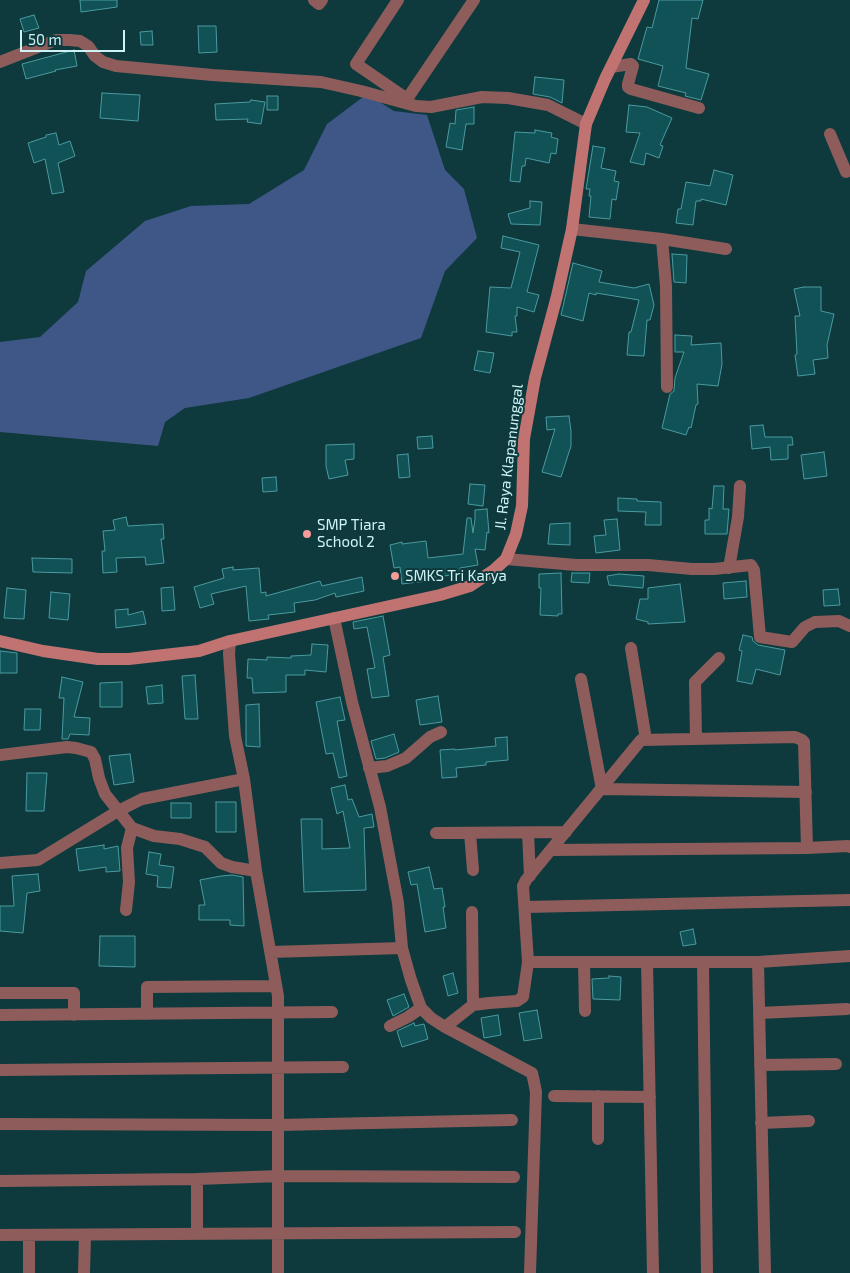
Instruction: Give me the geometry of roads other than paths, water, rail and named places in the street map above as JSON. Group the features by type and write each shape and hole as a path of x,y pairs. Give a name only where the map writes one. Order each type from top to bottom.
{"street":[{"path":"314,0 319,4 322,0"},
{"path":"398,0 356,64 407,98 474,0"},
{"name":"Jl. Raya Klapanunggal","path":"0,641 43,651 98,659 128,659 199,651 230,641 440,595 470,586 494,570 506,559 516,534 522,506 524,439 535,378 557,296 572,229 586,124 611,67 644,0"},
{"path":"0,62 56,40 80,41 88,46 95,56 103,62 116,66 212,75 321,82 416,106 431,107 482,97 508,98 548,105 586,124"},
{"path":"611,67 631,64 633,66 628,84 628,87 631,89 699,108"},
{"path":"830,134 845,160"},
{"path":"572,229 662,239 726,249"},
{"path":"662,239 666,286 667,387"},
{"path":"729,568 738,517 740,486"},
{"path":"506,559 576,566 648,566 692,569 751,566 753,568 759,635 761,637 792,642 805,627 815,622 839,621 850,626"},
{"path":"334,618 352,702 380,807 398,903 402,948 410,980 421,1008 431,1018 445,1027 532,1073 536,1092 530,1273"},
{"path":"230,641 229,654 235,736 244,779 256,871 278,996 278,1273"},
{"path":"631,648 646,740"},
{"path":"696,739 695,682 719,658"},
{"path":"581,679 602,789"},
{"path":"369,768 387,766 406,758 430,737 442,732"},
{"path":"445,1027 473,1005 521,1000 525,993 528,962 523,886 639,742 646,740 799,738 804,742 808,848"},
{"path":"0,755 66,747 91,752 95,759 105,794 132,828 154,836 180,839 205,847 221,863 256,871"},
{"path":"0,863 38,860 118,811 142,799 244,779"},
{"path":"602,789 806,792"},
{"path":"126,910 129,882 127,848 132,828"},
{"path":"436,834 566,832"},
{"path":"470,833 473,870"},
{"path":"528,833 530,876"},
{"path":"551,850 850,847"},
{"path":"525,907 850,900"},
{"path":"472,912 473,1005"},
{"path":"271,952 402,948"},
{"path":"528,962 758,962 850,956"},
{"path":"584,962 585,1011"},
{"path":"647,962 653,1273"},
{"path":"703,962 707,1273"},
{"path":"758,962 764,1273"},
{"path":"147,1014 147,987 276,986"},
{"path":"0,993 74,993 74,1014"},
{"path":"390,1026 421,1008"},
{"path":"759,1013 847,1009"},
{"path":"0,1015 278,1014 332,1012"},
{"path":"760,1065 836,1064"},
{"path":"0,1070 343,1067"},
{"path":"554,1096 650,1097"},
{"path":"598,1096 598,1139"},
{"path":"0,1124 278,1125 512,1120"},
{"path":"761,1123 809,1122"},
{"path":"0,1181 197,1179 279,1176 514,1177"},
{"path":"197,1179 197,1234"},
{"path":"0,1235 515,1232"},
{"path":"29,1235 29,1273"},
{"path":"84,1273 85,1235"}],"water":[{"path":"367,94 394,111 427,115 445,170 464,189 477,238 445,271 421,338 249,398 185,408 165,422 158,446 0,432 0,342 40,337 78,302 86,271 145,221 191,206 249,204 304,170 327,124"}],"place":[{"name":"SMP Tiara School 2","path":"307,534"},
{"name":"SMKS Tri Karya","path":"395,576"}]}
